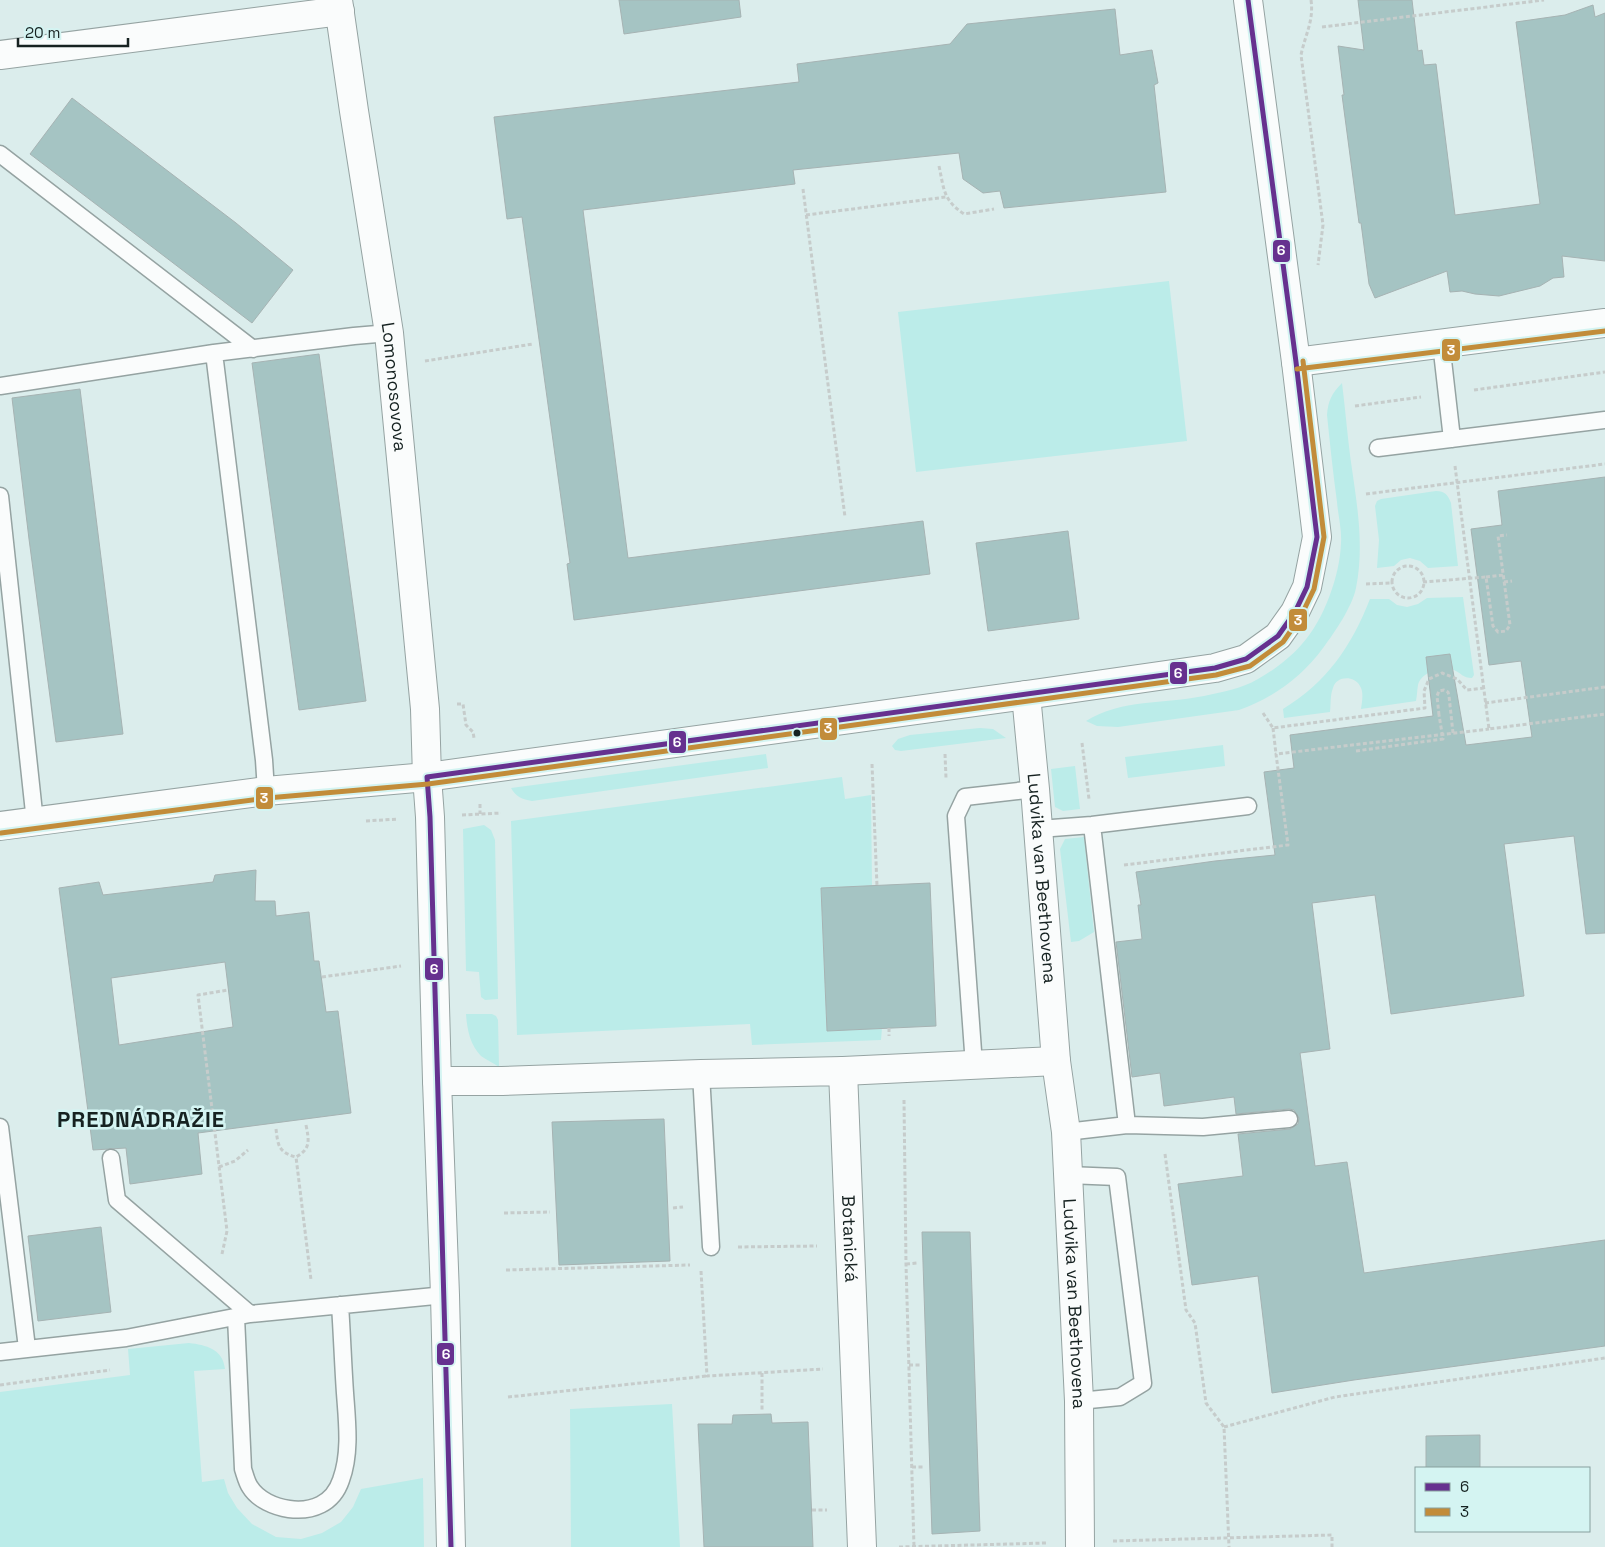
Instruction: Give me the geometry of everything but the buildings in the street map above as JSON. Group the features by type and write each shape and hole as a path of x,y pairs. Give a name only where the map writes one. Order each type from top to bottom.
{"street":[{"path":"0,826 266,790 427,777 1215,668 1246,659 1278,636 1294,612 1307,587 1317,537 1248,0"},
{"path":"0,55 339,6"},
{"name":"Lomonosovova","path":"339,6 390,333 424,708 427,777"},
{"path":"1296,362 1605,323"},
{"name":"Ludvika van Beethovena","path":"1026,695 1036,789 1056,1061 1066,1132 1079,1401 1080,1544"},
{"path":"427,777 430,817 436,1081 445,1295 451,1547"},
{"path":"436,1081 502,1082 701,1074 843,1071 1056,1061"},
{"name":"Botanická","path":"843,1071 862,1547"}],"lane":[{"path":"0,154 253,349"},
{"path":"0,386 214,353 390,333"},
{"path":"1441,343 1452,439"},
{"path":"214,353 266,790"},
{"path":"1378,448 1605,420"},
{"path":"0,496 35,822"},
{"path":"974,1065 956,816 965,797 1036,789"},
{"path":"1039,829 1248,806"},
{"path":"1092,824 1127,1125"},
{"path":"701,1074 711,1247"},
{"path":"1066,1132 1127,1125 1203,1127 1289,1118"},
{"path":"0,1127 27,1348"},
{"path":"111,1158 117,1200 205,1276 243,1316 243,1470 250,1488 263,1500 278,1508 298,1510 315,1508 330,1498 341,1482 346,1458 347,1427 340,1305"},
{"path":"1068,1175 1117,1177 1143,1383 1120,1397 1079,1401"},
{"path":"0,1352 126,1338 243,1316 445,1295"}],"path":[{"path":"1311,0 1310,29 1301,55 1323,225 1318,272"},
{"path":"1322,28 1544,0"},
{"path":"939,166 946,197 953,206 964,214 994,210"},
{"path":"803,189 845,517"},
{"path":"806,215 946,197"},
{"path":"419,362 533,344"},
{"path":"1356,406 1605,372"},
{"path":"1454,464 1489,729"},
{"path":"1366,494 1605,464"},
{"path":"1486,577 1493,626 1498,632 1506,631 1510,625 1498,536 1507,535"},
{"path":"1407,566 1420,572 1423,582 1420,592 1416,596 1406,598 1396,593 1392,584 1394,574 1407,566"},
{"path":"1423,582 1504,575"},
{"path":"1504,582 1512,581"},
{"path":"1366,584 1392,584"},
{"path":"1273,728 1426,708 1424,691 1429,679 1442,673 1457,678 1467,690 1484,688"},
{"path":"1486,703 1605,687"},
{"path":"1356,751 1443,739 1437,696 1439,691 1444,690 1448,692 1449,696 1454,733"},
{"path":"1097,869 1288,845 1273,728 1263,713"},
{"path":"1276,754 1605,714"},
{"path":"1082,743 1092,824"},
{"path":"946,754 946,782"},
{"path":"872,764 877,886"},
{"path":"322,977 404,965"},
{"path":"205,1276 223,1252 227,1231 198,995 228,990"},
{"path":"904,1068 906,1264 914,1547"},
{"path":"276,1128 279,1147 286,1154 296,1157 304,1153 308,1143 306,1124"},
{"path":"1151,1125 1165,1154 1186,1310 1195,1323 1206,1404 1224,1427 1229,1547"},
{"path":"219,1168 235,1160 248,1150"},
{"path":"296,1157 315,1308"},
{"path":"504,1213 550,1212"},
{"path":"707,1376 701,1265 711,1247 818,1246"},
{"path":"906,1264 918,1263"},
{"path":"506,1270 701,1265"},
{"path":"1224,1427 1335,1397 1605,1358"},
{"path":"909,1365 921,1365"},
{"path":"508,1397 707,1376 829,1368"},
{"path":"762,1373 762,1412"},
{"path":"912,1467 924,1467"},
{"path":"899,1547 1080,1544 1229,1537 1332,1535 1332,1547"}],"shaded area":[{"path":"1169,281 1187,441 916,472 898,312"},
{"path":"1342,383 1359,521 1359,571 1351,603 1338,627 1323,648 1306,668 1286,685 1264,699 1239,710 1118,727 1097,726 1086,721 1114,709 1143,703 1204,696 1245,685 1282,663 1310,634 1324,610 1334,583 1340,556 1341,533 1327,415 1331,398"},
{"path":"1436,491 1446,494 1451,503 1458,566 1428,568 1420,561 1410,558 1401,560 1394,566 1377,568 1379,540 1375,506 1377,501"},
{"path":"1463,597 1474,675 1472,678 1466,677 1454,670 1438,669 1423,676 1420,680 1416,701 1361,709 1362,694 1360,686 1354,680 1345,678 1335,684 1332,691 1330,712 1284,718 1283,709 1312,687 1336,662 1355,633 1370,599 1389,599 1397,605 1407,607 1418,604 1427,598"},
{"path":"980,728 993,729 1006,738 901,751 895,750 892,746 898,739 910,735"},
{"path":"1223,745 1225,766 1128,778 1125,757"},
{"path":"766,754 768,768 532,801 515,794 511,788"},
{"path":"1075,766 1080,809 1063,811 1055,807 1051,769"},
{"path":"842,777 845,799 871,795 872,886 821,888 827,1030 882,1028 881,1040 752,1045 750,1024 517,1035 511,821"},
{"path":"484,825 491,830 495,840 498,999 485,1000 481,997 479,972 466,971 463,829"},
{"path":"1084,837 1094,932 1079,941 1071,942 1060,849 1065,839"},
{"path":"466,1014 492,1014 496,1016 498,1020 499,1067 477,1052 468,1031"},
{"path":"189,1343 213,1349 224,1362 225,1369 194,1371 202,1482 224,1479 228,1493 237,1508 252,1524 276,1537 301,1539 322,1533 341,1522 353,1507 361,1489 423,1478 424,1547 0,1547 0,1392 130,1375 128,1349"},
{"path":"672,1404 680,1547 571,1547 570,1409"}],"transit line":[{"name":"6","path":"427,777 1215,668 1246,659 1278,636 1295,612 1307,587 1317,537 1248,0"},
{"name":"3","path":"1297,369 1605,331"},
{"name":"3","path":"1,833 267,798 428,784 1216,675 1250,666 1283,642 1301,616 1314,589 1324,537 1303,361"},
{"name":"6","path":"427,777 430,817 451,1547"}],"district":[{"name":"PREDNÁDRAŽIE","path":"141,1119"}]}
